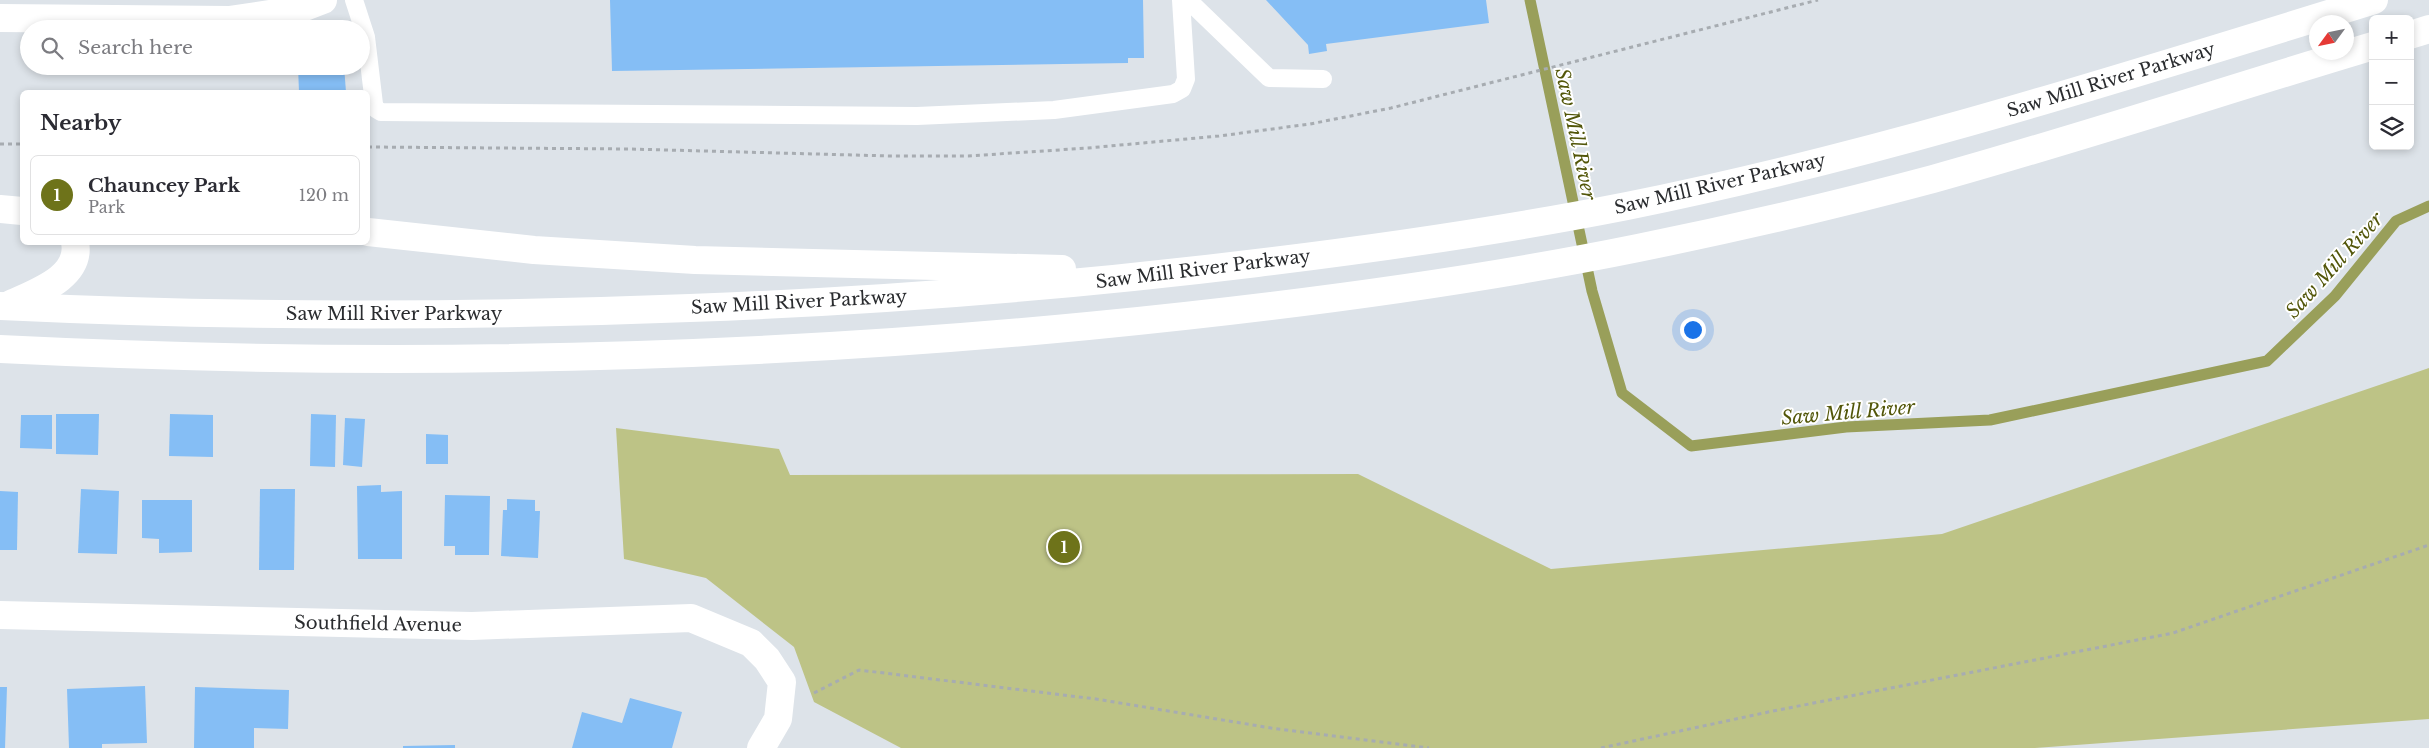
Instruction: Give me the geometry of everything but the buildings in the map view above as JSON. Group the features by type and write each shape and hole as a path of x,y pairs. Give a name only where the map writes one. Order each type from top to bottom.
{"main road":[{"path":"0,18 229,20 297,10 322,0"},
{"name":"Saw Mill River Parkway","path":"4,306 267,315 530,313 793,304 898,298 1054,286 1186,272 1446,238 1627,206 1761,177 1894,144 2036,104 2374,0"},
{"path":"2414,34 2429,29"},
{"path":"0,349 226,358 358,359 626,354 760,349 1019,332 1282,306 1525,269 1635,249 1802,212 1932,179 2369,47"},
{"path":"0,204 20,203"},
{"path":"0,209 20,211"},
{"path":"370,232 534,250 695,260 842,266 1186,272"},
{"path":"4,306 59,279 74,262 75,245"},
{"name":"Southfield Avenue","path":"0,615 472,626 691,618 751,643 767,659 782,682 780,697"},
{"path":"761,748 778,719 780,697"}],"lane":[{"path":"354,0 360,20"},
{"path":"370,70 374,104 376,109 381,112 917,116 1054,110 1173,94 1182,89 1186,79 1181,0"},
{"path":"1188,0 1269,78 1323,79"}],"path":[{"path":"1500,81 1818,0"},
{"path":"0,144 20,144"},
{"path":"1601,748 1773,711 2173,633 2429,546"},
{"path":"780,697 811,695 859,670 1096,699 1271,728 1429,748"}],"green space":[{"path":"2429,368 2429,719 2035,748 901,748 814,702 794,647 706,578 624,559 616,428 779,449 790,475 1358,474 1551,569 1942,534"}],"waterway":[{"name":"Saw Mill River","path":"1530,0 1592,291 1622,393 1691,446 1846,427 1990,420 2267,361 2335,296 2396,221 2429,206"}],"place":[{"name":"Chauncey Park","path":"1064,547"}]}
